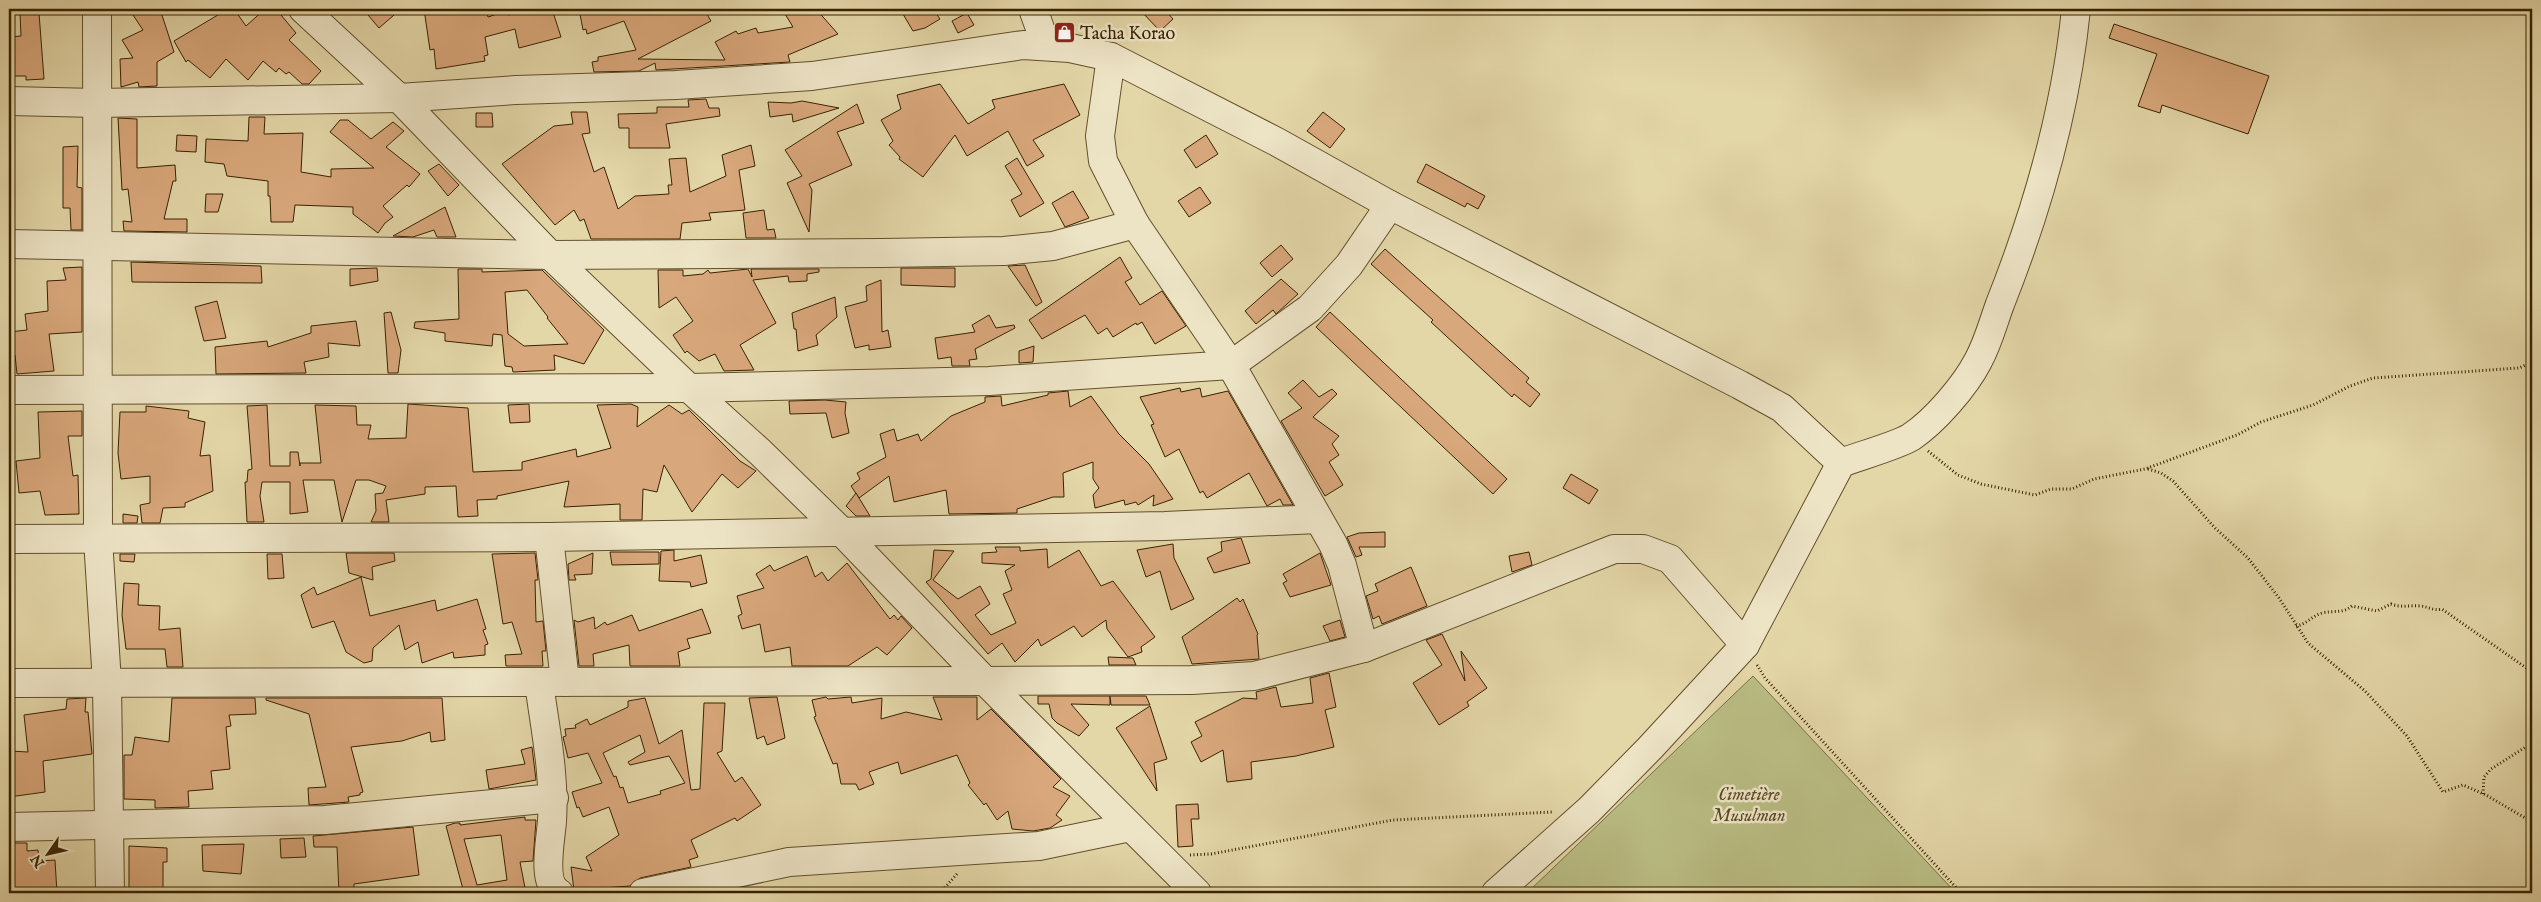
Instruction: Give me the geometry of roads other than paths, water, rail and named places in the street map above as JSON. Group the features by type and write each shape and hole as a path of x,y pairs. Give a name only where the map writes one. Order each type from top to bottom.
{"street":[{"path":"97,9 98,539 107,683 110,893"},
{"path":"302,9 399,98 550,255 689,388 760,452 841,531 986,681 1197,893"},
{"path":"1033,9 1046,45"},
{"path":"1496,893 1588,810 1650,748 1745,645 1841,463 1911,437 1945,407 1978,361 2011,277 2057,120 2073,44 2076,9"},
{"path":"9,101 97,103 399,98 516,90 676,85 782,78 935,60 1010,47 1046,45 1110,57 1277,142 1390,205 1782,408 1841,463"},
{"path":"1110,57 1100,136 1103,161 1135,224 1231,365 1318,519 1342,565 1364,648"},
{"path":"9,390 689,388 988,381 1231,365 1310,308 1349,265 1390,205"},
{"path":"9,244 98,244 550,255 1004,250 1053,246 1135,224"},
{"path":"9,539 548,537 1165,526 1318,519"},
{"path":"548,537 554,798 548,874 555,891 559,893"},
{"path":"9,683 1192,680 1254,676 1364,648 1614,549 1644,549 1670,559 1745,645"},
{"path":"9,827 325,820 554,798"},
{"path":"643,893 789,862 1039,846 1130,827"}],"place":[{"name":"Tacha Korao","path":"1064,33"}],"park label":[{"name":"Cimetière Musulman","path":"1749,804"}]}
